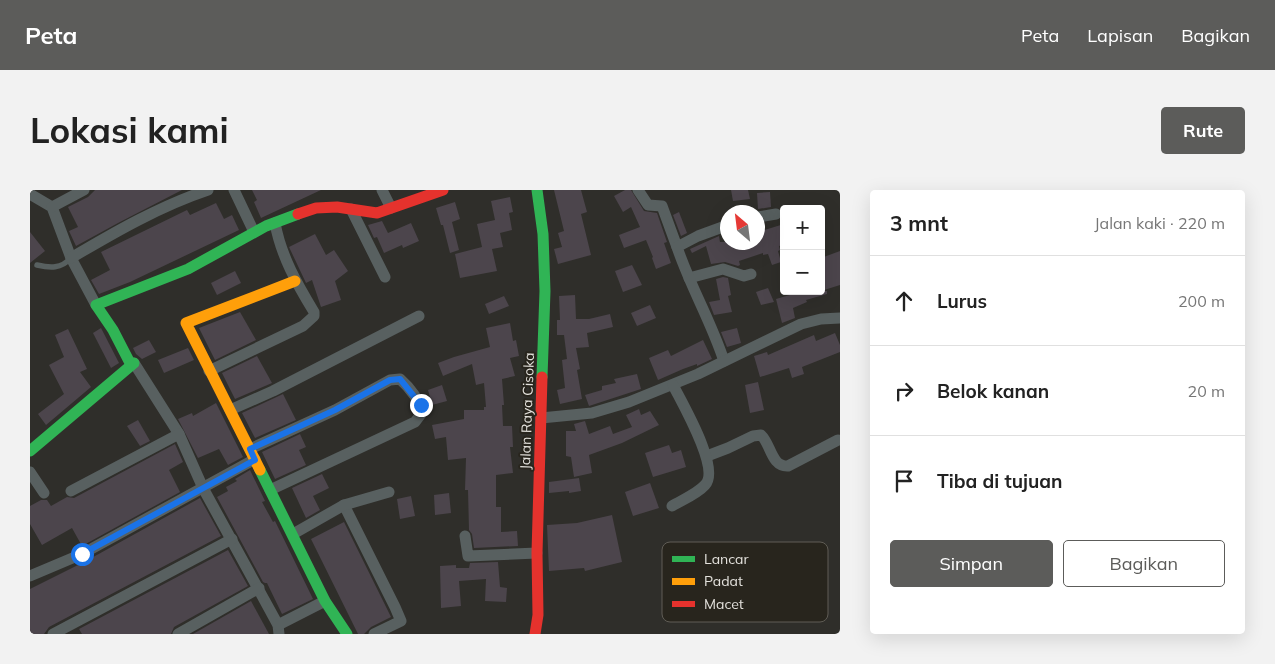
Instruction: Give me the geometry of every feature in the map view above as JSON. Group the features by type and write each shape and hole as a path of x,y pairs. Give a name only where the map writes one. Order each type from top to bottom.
{"street":[{"path":"52,207 84,190"},
{"path":"72,258 121,229 187,197 208,190"},
{"path":"234,190 254,232"},
{"path":"382,190 391,208"},
{"path":"96,305 188,269 254,232 316,208 337,207 377,213 443,190"},
{"name":"Jalan Raya Cisoka","path":"535,634 538,614 537,553 545,342 543,234 537,190"},
{"path":"638,190 648,205 662,206 689,278 715,333 724,360"},
{"path":"30,194 52,207 72,258 96,305 113,330 130,363 134,363 179,434 203,488 259,588 279,630 325,601"},
{"path":"351,209 385,277"},
{"path":"765,216 776,214"},
{"path":"209,371 303,326 311,321 314,316 314,312 295,281 278,240 275,224"},
{"path":"677,247 698,236 720,228"},
{"path":"689,278 720,269 744,276 751,274"},
{"path":"295,281 186,323 325,601 347,634"},
{"path":"230,410 273,392 419,316"},
{"path":"541,418 592,413 629,402 673,385 801,324 820,319 840,318"},
{"path":"30,451 134,363"},
{"path":"30,576 82,554 203,488 252,454 390,380 400,379 404,382 421,405 421,414 414,422 270,490"},
{"path":"672,506 706,484 710,473 707,456 673,385"},
{"path":"71,491 179,434"},
{"path":"707,456 753,436 761,435 766,440 777,463 784,467 838,440"},
{"path":"30,472 44,493"},
{"path":"293,534 344,505 389,492"},
{"path":"344,505 401,621 377,633"},
{"path":"464,536 468,556 537,553"},
{"path":"53,634 232,539"},
{"path":"178,634 259,588"}],"lane":[{"path":"37,265 51,269 68,262 72,258"}],"building":[{"path":"95,190 182,190 76,246 69,231 78,227 68,207 88,197"},
{"path":"252,190 321,190 261,218 254,202 257,200"},
{"path":"554,190 581,190 587,212 581,214 591,255 558,264 554,249 562,247 558,233 564,231"},
{"path":"625,190 631,190 644,211 657,213 667,242 664,243 671,263 656,269 646,240 624,248 619,235 640,227 631,207 623,212 614,196"},
{"path":"731,190 748,190 750,199 733,201"},
{"path":"770,192 771,207 765,208 765,205 758,205 757,193"},
{"path":"510,197 513,212 509,213 512,230 500,233 503,247 492,249 497,271 460,278 455,254 482,247 477,224 495,220 491,201"},
{"path":"455,202 460,219 452,222 459,250 450,253 443,225 441,225 436,208"},
{"path":"216,203 224,219 232,215 239,230 130,282 99,294 91,280 110,270 101,252 187,210 190,215"},
{"path":"679,212 687,233 681,236 673,215"},
{"path":"382,221 388,233 411,223 419,241 403,248 402,245 384,253 377,237 374,238 368,225"},
{"path":"780,225 780,250 778,251 780,262 772,265 768,254 763,255 763,253 739,261 740,265 738,266 725,262 711,264 706,246 692,253 690,249 719,236 720,250 765,250 765,230"},
{"path":"30,232 45,251 30,263"},
{"path":"315,234 326,255 334,250 348,271 335,281 341,300 321,307 312,280 306,283 289,247"},
{"path":"840,251 840,285 825,290 825,257"},
{"path":"632,265 642,285 623,292 615,271"},
{"path":"235,271 241,283 217,295 211,283"},
{"path":"728,278 731,295 728,296 732,312 714,315 709,302 720,300 716,279"},
{"path":"768,288 774,302 761,305 756,292"},
{"path":"575,295 576,319 589,319 610,314 613,327 587,333 589,347 576,348 580,369 577,370 582,399 560,404 557,390 565,388 562,360 567,359 564,335 557,335 557,320 560,320 559,296"},
{"path":"790,295 824,295 806,300 807,302 793,308 795,318 782,323 776,299"},
{"path":"504,296 509,306 489,314 485,304"},
{"path":"650,305 656,318 637,326 631,313"},
{"path":"240,312 256,340 215,360 199,328"},
{"path":"510,323 513,341 516,340 519,356 510,358 515,376 502,379 504,405 502,405 503,426 512,426 513,447 510,447 513,473 496,475 496,507 501,507 501,532 517,531 518,546 474,548 472,534 469,530 468,490 465,490 466,458 448,460 446,437 435,439 432,425 464,419 464,410 484,410 484,407 486,407 484,383 476,385 472,364 443,376 438,363 490,347 486,328"},
{"path":"101,328 119,363 111,368 93,333"},
{"path":"737,328 741,343 727,347 721,332"},
{"path":"68,329 87,369 80,372 91,387 46,425 38,414 64,394 49,365 64,357 55,335"},
{"path":"835,333 840,345 840,352 802,367 804,374 792,378 789,368 760,377 754,356 767,352 768,355 814,335 816,341"},
{"path":"149,340 156,352 142,359 133,348"},
{"path":"703,340 712,359 658,380 649,358 668,350 671,356"},
{"path":"188,348 194,360 164,373 158,360"},
{"path":"257,356 272,383 235,399 222,373"},
{"path":"637,374 641,389 589,406 585,395 602,390 602,386 616,383 614,379"},
{"path":"758,382 764,410 750,413 745,385"},
{"path":"442,385 447,401 432,405 428,390"},
{"path":"283,394 296,420 255,438 242,413"},
{"path":"216,403 243,457 228,465 219,449 198,458 178,419 192,413 193,416"},
{"path":"639,409 641,415 650,411 659,425 622,443 589,455 592,473 574,477 571,457 566,456 566,431 576,431 574,424 585,421 589,434 610,426 613,434 632,427 626,415"},
{"path":"138,420 150,441 140,446 127,426"},
{"path":"300,434 306,447 299,450 306,465 275,479 262,452"},
{"path":"175,444 183,462 169,470 180,492 82,546 72,528 42,545 30,524 30,506 41,500 47,500 51,506 67,497 74,498"},
{"path":"669,445 672,453 681,450 686,467 653,477 645,453"},
{"path":"250,470 265,501 262,502 273,522 275,521 313,599 282,614 267,583 263,582 217,497 228,491 226,487 237,481 235,479"},
{"path":"322,474 329,488 313,496 320,510 306,518 292,488"},
{"path":"579,478 581,491 549,493 549,482"},
{"path":"650,483 659,508 633,516 625,492"},
{"path":"449,493 451,513 435,515 434,495"},
{"path":"411,496 415,516 400,519 397,499"},
{"path":"200,498 221,536 49,627 44,634 30,634 30,589 86,561"},
{"path":"612,515 622,562 585,571 584,568 549,571 547,525 577,523"},
{"path":"344,522 391,617 371,627 364,634 358,634 311,539"},
{"path":"228,550 248,586 174,627 171,634 82,634 79,629"},
{"path":"498,562 500,587 507,588 506,602 485,601 486,579 459,581 461,606 441,608 440,566 456,565 456,568 469,568 470,563"},
{"path":"251,601 269,634 193,634"}],"traffic: fast":[{"path":"537,190 543,234 545,291 542,377"},
{"path":"30,451 134,363 130,363 113,330 96,305 188,269 266,226 298,214"},
{"path":"260,470 325,601 347,634"}],"traffic: slow":[{"path":"260,470 186,323 295,281"}],"traffic: jam":[{"path":"298,214 316,208 337,207 377,213 443,190"},
{"path":"535,634 538,615 537,553 542,377"}],"route":[{"path":"82,554 255,460 250,449 335,410 390,380 396,378 404,382 421,405"}]}
